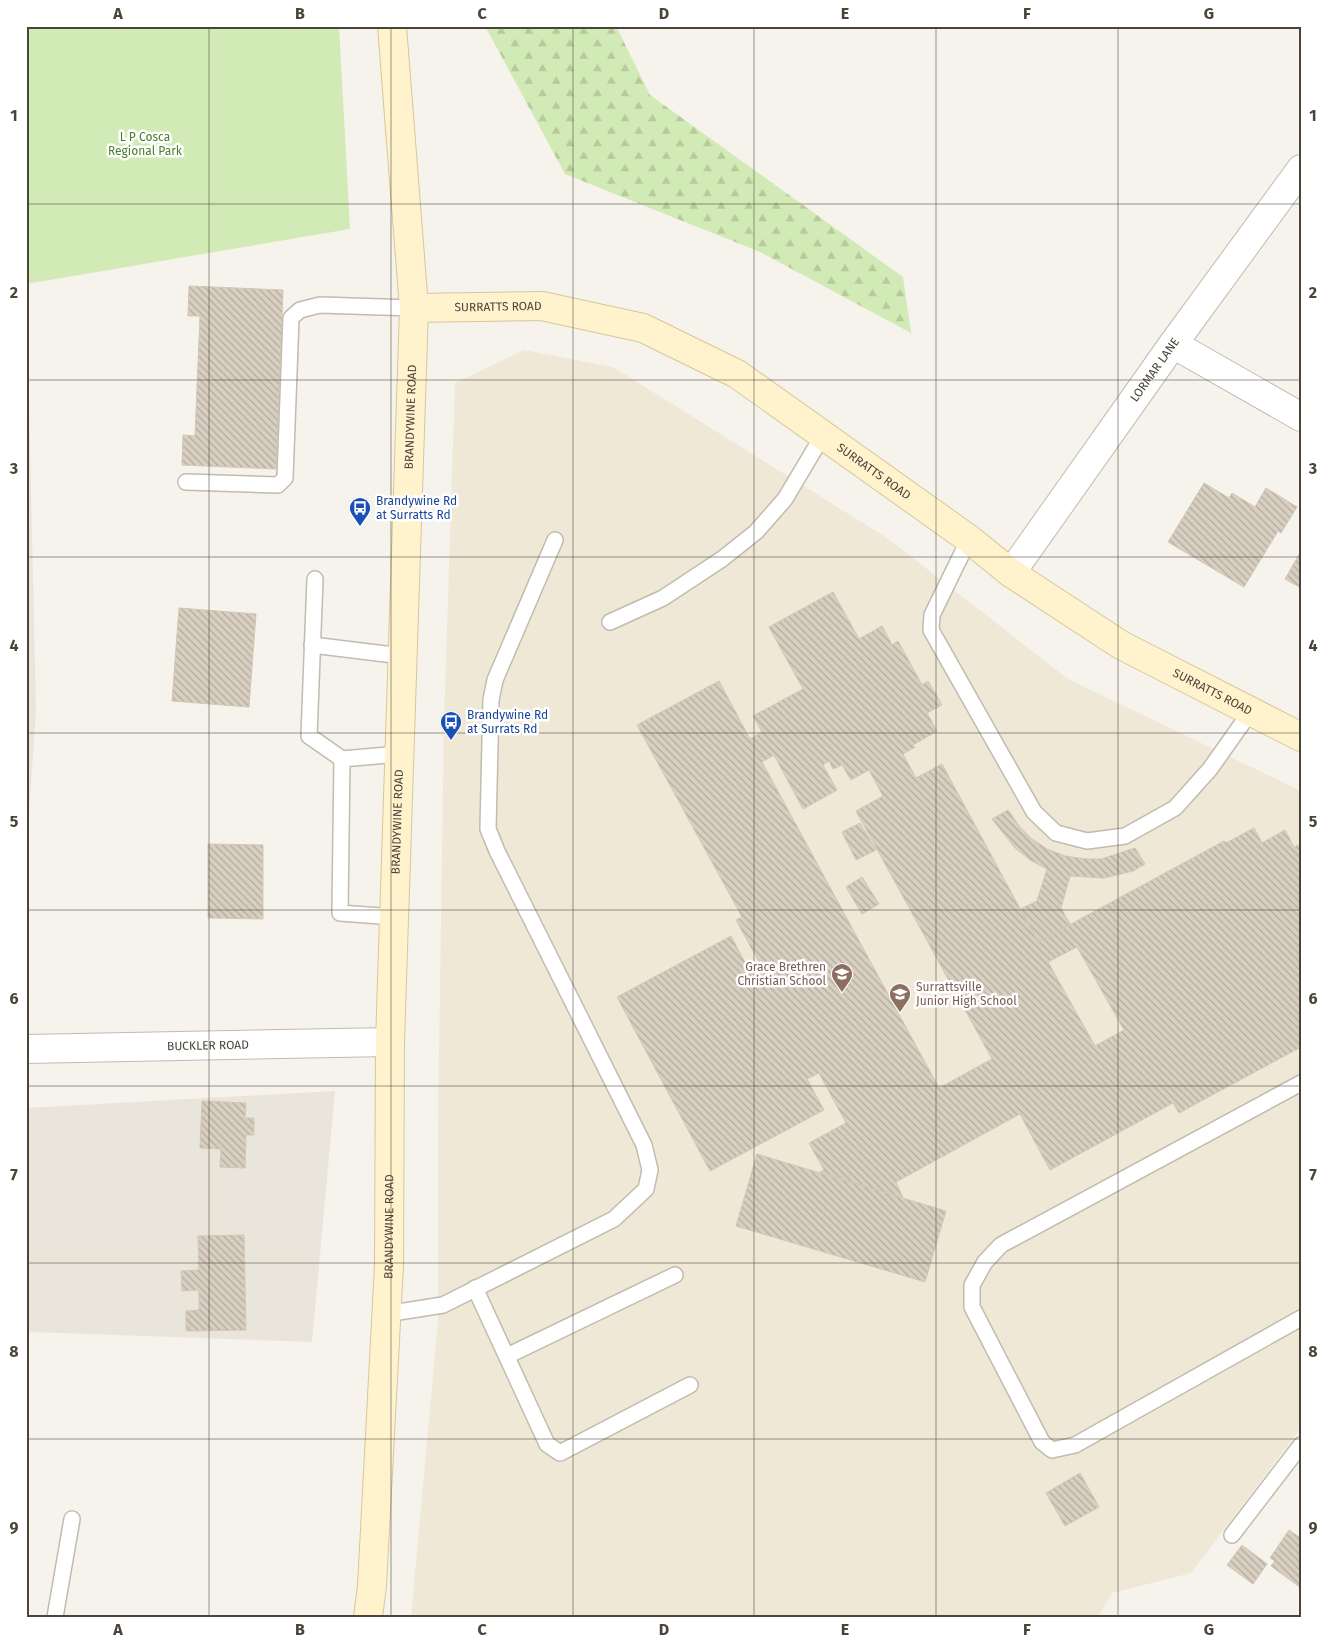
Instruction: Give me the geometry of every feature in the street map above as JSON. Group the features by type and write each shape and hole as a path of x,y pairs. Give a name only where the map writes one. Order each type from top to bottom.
{"main road":[{"name":"BRANDYWINE ROAD","path":"368,1617 372,1586 389,1265 390,1042 414,308 392,26"},
{"name":"SURRATTS ROAD","path":"414,308 542,306 644,328 737,374 969,539 1011,573 1121,645 1301,737"}],"street":[{"name":"LORMAR LANE","path":"1011,573 1173,344 1301,169"},
{"path":"1173,344 1301,417"},
{"name":"BUCKLER ROAD","path":"26,1050 390,1042"}],"lane":[{"path":"186,482 278,486 285,478 291,318 300,310 320,305 414,308"},
{"path":"610,622 663,598 722,559 756,532 785,499 823,435"},
{"path":"969,539 932,615 931,630 1034,812 1056,833 1087,841 1125,836 1175,808 1210,769 1250,711"},
{"path":"386,1314 443,1304 614,1218 646,1189 650,1170 644,1145 497,851 488,829 491,700 495,680 555,540"},
{"path":"315,579 309,736 342,759 399,754"},
{"path":"312,645 402,656"},
{"path":"342,759 340,913 394,917"},
{"path":"1301,1083 1001,1245 986,1262 972,1285 972,1307 1042,1442 1052,1450 1075,1445 1301,1318"},
{"path":"507,1356 675,1275"},
{"path":"475,1288 548,1444 560,1453 690,1385"},
{"path":"1232,1535 1301,1445"},
{"path":"55,1617 72,1519"}],"shaded area":[{"path":"26,269 36,710 26,855"},
{"path":"524,350 613,367 887,538 1068,679 1301,791 1301,1428 1191,1573 1112,1593 1098,1617 411,1617 438,1321 438,1121 444,720 455,383"},
{"path":"335,1091 312,1342 32,1332 26,1334 26,1108"}],"green space":[{"name":"L P Cosca Regional Park","path":"26,26 339,26 350,229 26,284"},
{"path":"485,26 616,26 650,95 903,277 911,333 760,252 565,174"}],"building":[{"path":"189,286 283,290 276,469 182,465 183,435 195,436 200,316 188,316"},
{"path":"1204,483 1229,498 1232,493 1255,507 1266,488 1297,507 1281,533 1278,531 1244,587 1168,542"},
{"path":"1301,551 1301,588 1285,579"},
{"path":"833,592 859,639 882,626 892,645 898,641 922,685 928,681 942,705 927,713 937,731 913,745 915,747 903,754 916,778 942,764 1038,942 1224,841 1226,843 1254,828 1262,843 1285,830 1294,847 1301,844 1301,1047 1179,1113 1173,1103 1050,1170 1020,1114 896,1182 903,1198 820,1172 824,1170 809,1143 846,1123 819,1073 807,1079 824,1110 710,1171 617,997 731,936 748,968 759,962 736,920 742,917 637,725 719,681 750,739 762,732 753,716 803,689 769,627","holes":["774,755 803,809 837,790 823,765 829,761 833,769 842,765 851,780 869,770 883,796 856,811 992,1059 939,1088 762,762","1077,947 1124,1030 1095,1046 1048,962"]},
{"path":"179,608 256,614 249,707 172,701"},
{"path":"1008,810 1020,827 1032,839 1047,849 1065,856 1101,859 1135,848 1145,864 1133,871 1104,878 1070,876 1061,908 1070,924 1038,942 1021,909 1037,901 1047,869 1030,860 1015,848 992,819"},
{"path":"860,823 876,850 856,860 842,832"},
{"path":"208,844 263,845 263,919 208,918"},
{"path":"862,877 879,904 862,914 846,887"},
{"path":"202,1101 246,1103 245,1118 254,1118 254,1135 246,1135 245,1168 220,1167 221,1149 200,1148"},
{"path":"757,1154 946,1211 925,1282 736,1226"},
{"path":"244,1235 246,1330 186,1331 186,1311 199,1310 199,1290 182,1291 181,1271 199,1270 198,1236"},
{"path":"1080,1473 1099,1507 1065,1526 1046,1493"},
{"path":"1289,1530 1299,1537 1301,1534 1301,1588 1271,1566 1275,1561 1270,1558"},
{"path":"1242,1545 1267,1564 1253,1584 1227,1565"}],"place":[{"name":"Brandywine Rd at Surratts Rd","path":"360,527"},
{"name":"Brandywine Rd at Surrats Rd","path":"451,741"},
{"name":"Grace Brethren Christian School","path":"842,993"},
{"name":"Surrattsville Junior High School","path":"900,1013"}]}
